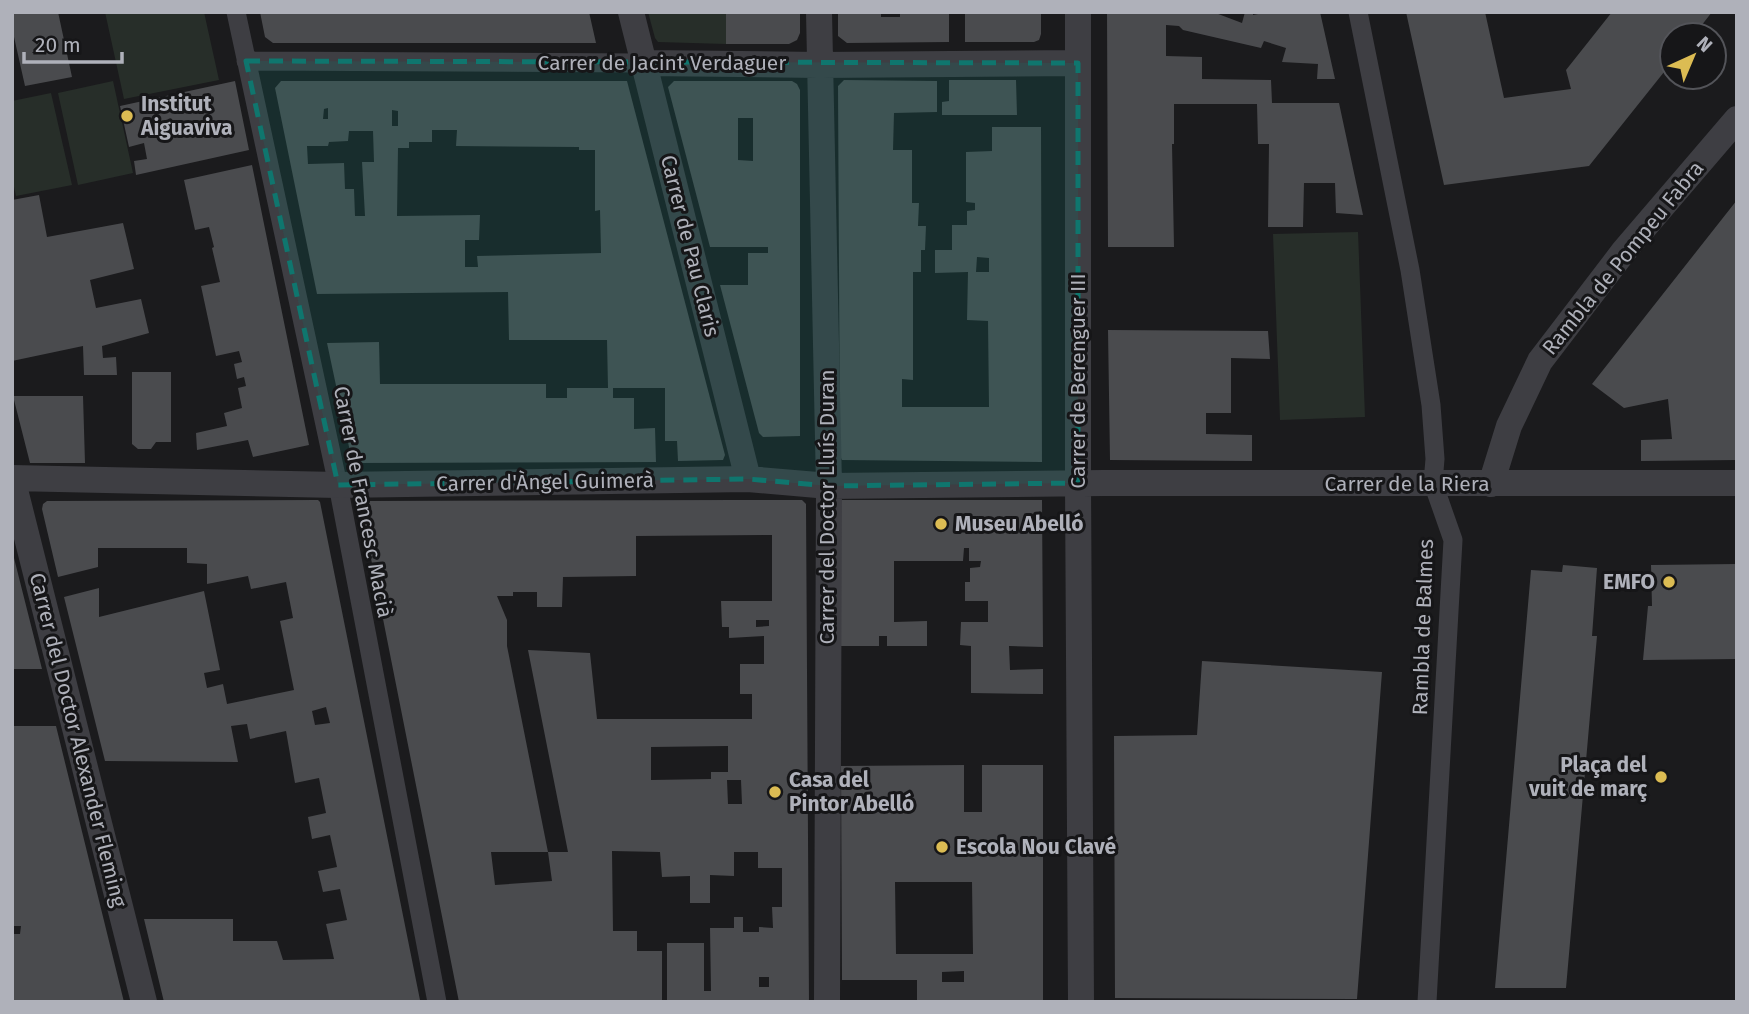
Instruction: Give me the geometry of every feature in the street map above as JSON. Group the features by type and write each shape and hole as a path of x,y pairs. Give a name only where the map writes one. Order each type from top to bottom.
{"street":[{"name":"Carrer de Francesc Macià","path":"236,12 338,485 437,1002"},
{"name":"Carrer de Pau Claris","path":"631,12 748,479"},
{"name":"Carrer del Doctor Lluís Duran","path":"819,12 829,486 827,1002"},
{"name":"Carrer de Berenguer III","path":"1078,12 1082,1002"},
{"name":"Rambla de Balmes","path":"1358,12 1410,270 1431,405 1435,459 1433,483 1453,540 1427,1002"},
{"name":"Carrer de Jacint Verdaguer","path":"246,61 819,65 1078,63"},
{"name":"Rambla de Pompeu Fabra","path":"1491,484 1509,426 1540,361 1624,251 1737,118"},
{"name":"Carrer d'Àngel Guimerà","path":"12,478 338,485 748,479 829,486 1078,484"},
{"name":"Carrer del Doctor Alexander Fleming","path":"12,478 144,1002"},
{"name":"Carrer de la Riera","path":"1078,484 1737,483"}],"highlighted area":[{"path":"246,61 1078,63 1078,483 829,486 748,479 338,485"}],"shaded area":[{"path":"105,12 204,12 219,80 124,99"},
{"path":"648,12 726,12 726,44 658,42"},
{"path":"113,81 133,173 78,185 58,93"},
{"path":"51,93 72,185 16,196 12,178 12,101"},
{"path":"1358,232 1365,417 1280,420 1273,234"}],"building":[{"path":"12,12 58,12 72,77 25,86 12,28"},
{"path":"260,12 589,12 596,43 273,43 265,37"},
{"path":"726,12 800,12 800,33 797,40 789,44 726,44"},
{"path":"838,12 881,12 881,17 900,17 900,12 949,12 949,42 847,43 838,36"},
{"path":"965,12 1041,12 1039,40 965,42"},
{"path":"1107,12 1213,12 1242,23 1245,12 1253,12 1253,15 1268,12 1320,12 1335,79 1317,79 1318,64 1282,62 1286,48 1264,41 1261,48 1183,30 1179,26 1166,25 1166,56 1202,57 1202,79 1271,80 1272,103 1339,103 1363,215 1336,213 1335,183 1304,183 1303,227 1268,227 1269,144 1258,144 1257,104 1174,104 1174,247 1108,247"},
{"path":"1406,12 1485,12 1504,98 1571,89 1566,70 1612,12 1712,12 1705,21 1658,21 1658,80 1589,166 1444,185"},
{"path":"844,80 937,81 937,112 894,113 893,150 912,150 912,203 919,203 918,226 926,226 925,250 921,250 921,272 913,272 913,380 902,379 902,407 989,407 988,321 967,320 968,272 935,273 935,250 952,250 952,225 967,225 967,211 975,210 975,203 966,202 966,152 992,151 992,127 1041,127 1042,462 842,460 838,86","holes":["977,257 989,258 989,272 976,272"]},
{"path":"949,80 1016,80 1017,115 942,115 942,102 949,101"},
{"path":"235,81 249,150 136,175 134,161 147,159 144,143 129,147 120,106"},
{"path":"281,81 627,81 725,455 723,460 678,461 677,441 665,441 665,388 613,388 613,398 634,398 634,429 655,428 656,462 352,461 327,343 379,342 380,384 546,384 546,398 567,398 567,388 608,388 607,340 509,340 508,292 317,294 275,88","holes":["328,108 328,119 323,119 324,109","392,110 398,111 398,126 392,126","432,130 457,130 456,146 579,147 579,150 595,150 595,211 600,210 601,253 477,256 478,267 465,267 465,240 479,240 480,215 397,216 398,148 409,148 409,142 432,142","349,131 373,131 374,162 362,162 365,216 355,216 354,189 345,189 344,163 308,164 307,146 328,146 329,142 348,141"]},
{"path":"674,81 792,81 800,90 800,436 763,437 759,433 720,285 748,285 748,253 768,253 768,247 710,247 668,87","holes":["738,118 753,118 753,161 738,160"]},
{"path":"252,165 309,445 253,457 248,440 197,450 196,433 227,426 224,413 242,408 238,388 246,386 244,377 237,379 234,364 242,362 239,351 216,356 201,286 220,282 212,248 214,247 209,227 195,230 184,180"},
{"path":"39,195 47,237 123,223 134,269 90,280 96,308 141,299 149,333 102,346 103,358 116,357 117,375 84,375 83,346 12,361 12,200"},
{"path":"1737,200 1737,460 1641,461 1641,440 1672,439 1668,399 1624,408 1592,384"},
{"path":"1108,330 1268,331 1270,359 1231,358 1231,413 1206,413 1206,434 1252,435 1252,461 1110,460"},
{"path":"132,372 171,372 171,442 156,442 151,449 138,449 132,444"},
{"path":"13,396 83,396 85,463 30,463"},
{"path":"802,500 806,504 809,1002 667,1002 667,943 704,943 704,991 711,991 710,928 734,928 734,917 743,917 743,932 759,932 759,927 773,928 772,907 782,907 782,868 758,868 758,852 734,852 734,876 710,875 710,903 690,903 690,876 662,877 660,852 612,851 613,931 637,931 637,951 662,951 662,1002 459,1002 361,508 363,503","holes":["772,535 772,601 721,601 722,627 729,627 729,638 764,636 764,664 740,664 740,694 752,694 752,719 597,719 590,653 528,650 568,852 548,852 507,646 507,620 497,596 513,596 513,592 537,592 537,607 562,607 563,577 636,576 636,536","756,620 769,620 769,626 756,627","728,746 728,772 711,772 711,779 651,780 651,747","727,780 741,780 742,804 728,804","491,852 548,852 552,881 495,885","759,977 769,977 769,987 759,987"]},
{"path":"840,500 1042,500 1043,647 1009,646 1010,670 1043,669 1043,694 971,693 971,646 960,645 961,622 988,622 988,601 965,601 965,582 970,582 970,568 980,567 981,561 969,561 969,548 964,548 963,561 894,561 894,622 927,621 927,646 887,646 887,636 879,636 879,646 841,646"},
{"path":"47,501 320,502 420,1000 164,1002 144,919 233,919 233,941 277,941 283,960 334,959 326,924 347,920 340,889 323,892 318,871 337,867 330,835 312,839 308,817 326,813 319,778 295,783 286,731 250,739 247,724 231,726 238,762 105,761 64,597 99,588 99,617 204,591 220,670 204,673 207,688 223,684 227,704 294,690 280,621 293,618 286,582 251,589 248,576 207,584 207,564 187,563 187,548 98,548 98,567 58,577 42,509","holes":["326,707 330,723 315,725 312,711"]},
{"path":"13,554 42,669 12,669"},
{"path":"1737,564 1737,659 1643,660 1648,606 1652,606 1651,565"},
{"path":"1563,565 1597,568 1592,636 1597,636 1566,988 1495,988 1531,570 1562,572"},
{"path":"1202,661 1382,672 1357,999 1115,998 1114,736 1197,735"},
{"path":"12,726 56,726 124,1002 12,1002 12,934 20,934 21,926 12,926"},
{"path":"964,765 964,812 982,812 982,765 1043,765 1043,1002 917,1002 917,980 842,980 841,766","holes":["895,882 972,882 973,954 896,954","964,971 964,982 942,982 942,972"]}],"place":[{"name":"Institut Aiguaviva","path":"127,116"},
{"name":"Museu Abelló","path":"941,524"},
{"name":"EMFO","path":"1669,582"},
{"name":"Plaça del vuit de març","path":"1661,777"},
{"name":"Casa del Pintor Abelló","path":"775,792"},
{"name":"Escola Nou Clavé","path":"942,847"}]}
